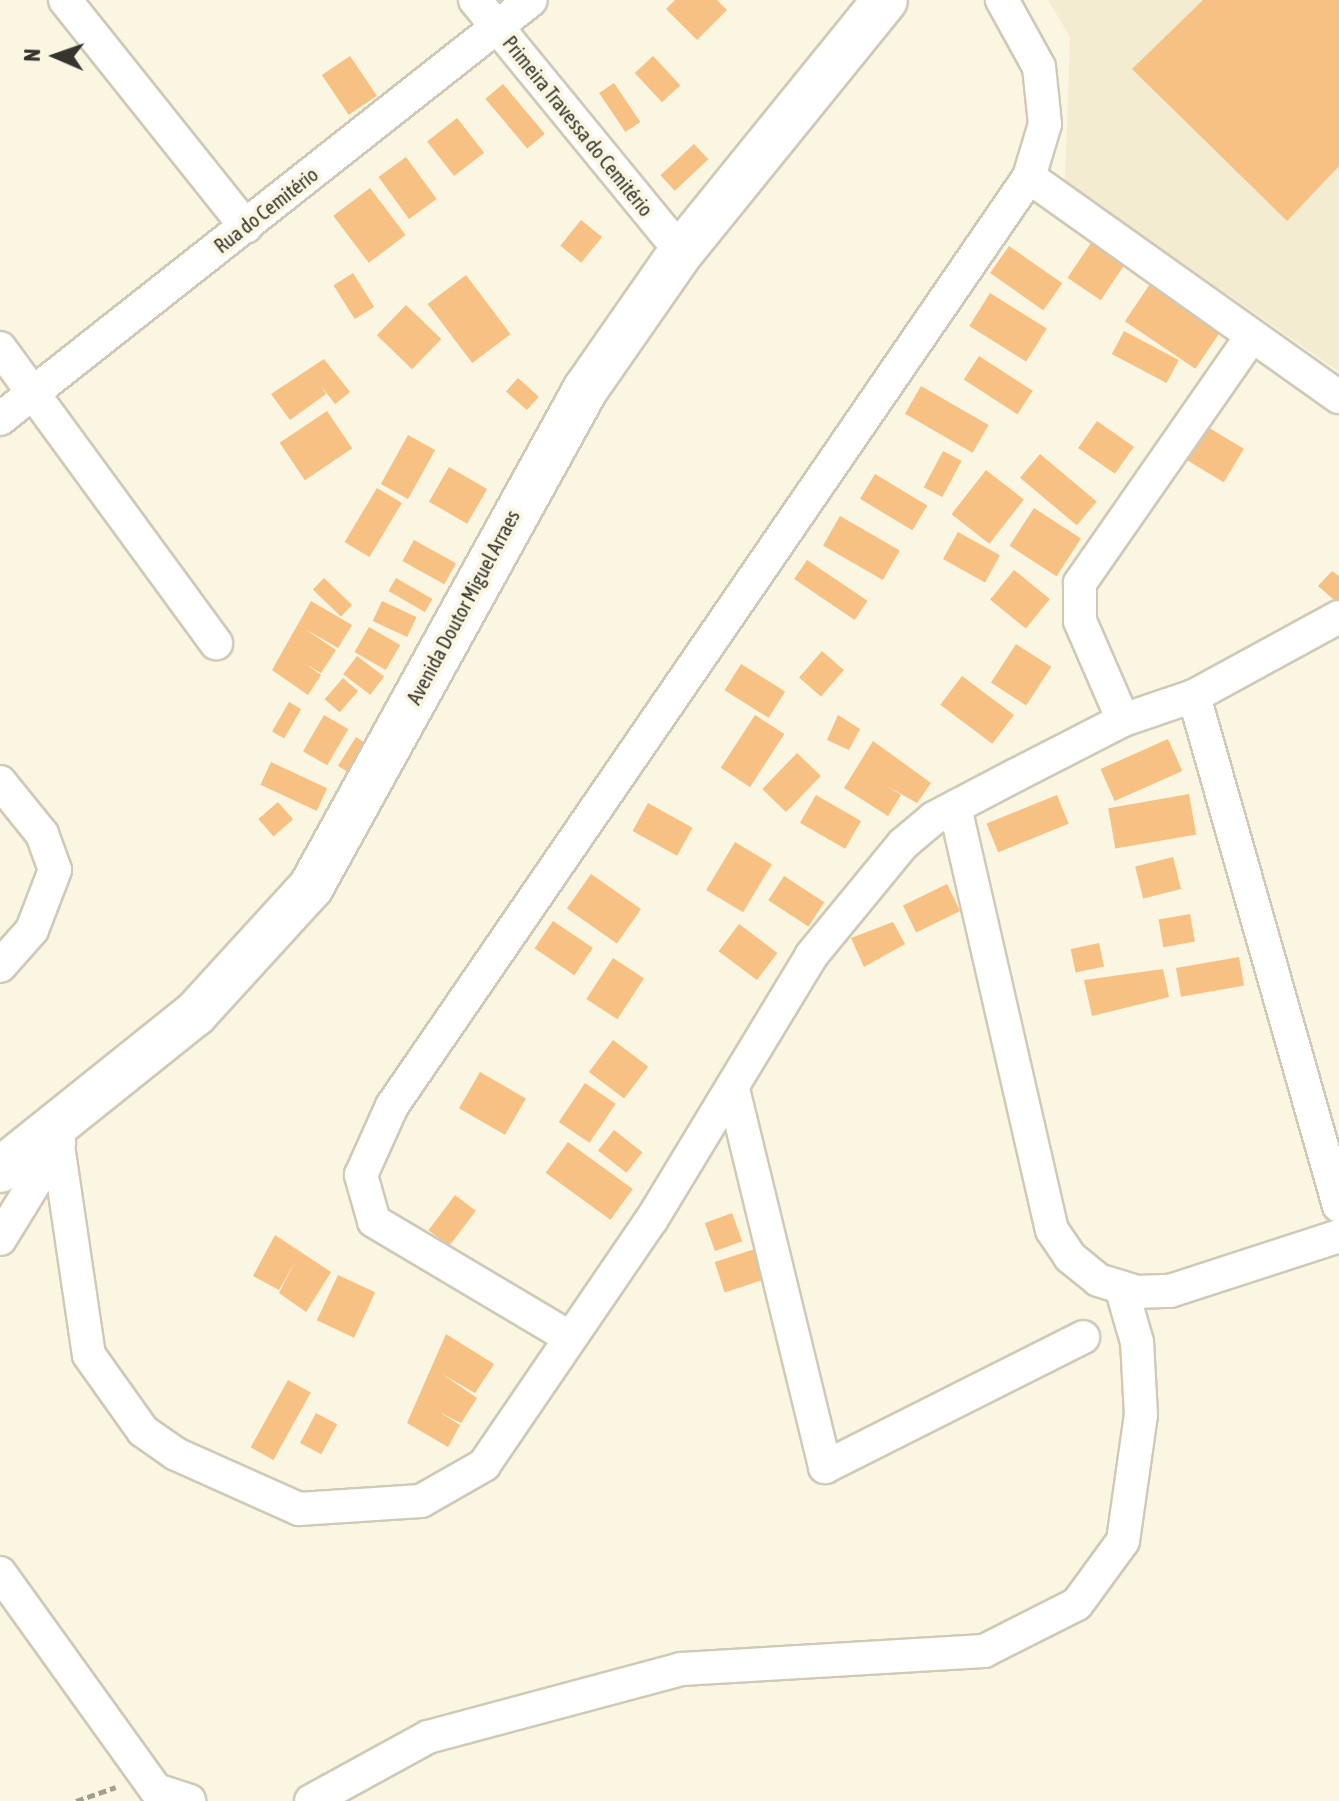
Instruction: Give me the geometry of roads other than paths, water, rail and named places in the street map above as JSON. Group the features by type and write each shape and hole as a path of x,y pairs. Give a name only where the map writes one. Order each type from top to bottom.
{"main road":[{"name":"Avenida Doutor Miguel Arraes","path":"0,1170 58,1138 224,986 311,887 540,463 681,252 885,0"}],"street":[{"path":"65,0 246,227"},
{"name":"Primeira Travessa do Cemitério","path":"475,0 681,252"},
{"name":"Rua do Cemitério","path":"0,419 531,0"},
{"path":"569,1337 374,1221 361,1175 392,1106 1029,177 1045,124 1039,67 1002,0"},
{"path":"1029,177 1339,397"},
{"path":"1123,720 1080,621 1080,583 1251,337"},
{"path":"0,348 216,643"},
{"path":"58,1138 82,1319 105,1386 143,1431 176,1454 299,1509 384,1508 455,1486 484,1465 733,1089 793,984 850,904 903,844 955,807 1123,720 1194,696 1339,617"},
{"path":"1194,696 1339,1206"},
{"path":"0,782 42,834 55,870 44,907 6,961"},
{"path":"955,807 1052,1230 1098,1280 1121,1287 1170,1291 1339,1236"},
{"path":"733,1089 825,1467 1083,1337"},
{"path":"0,1239 58,1138"},
{"path":"311,1801 428,1737 681,1669 984,1651 1077,1604 1123,1541 1141,1415 1137,1342 1121,1287"},
{"path":"0,1573 156,1790 189,1801"}]}
